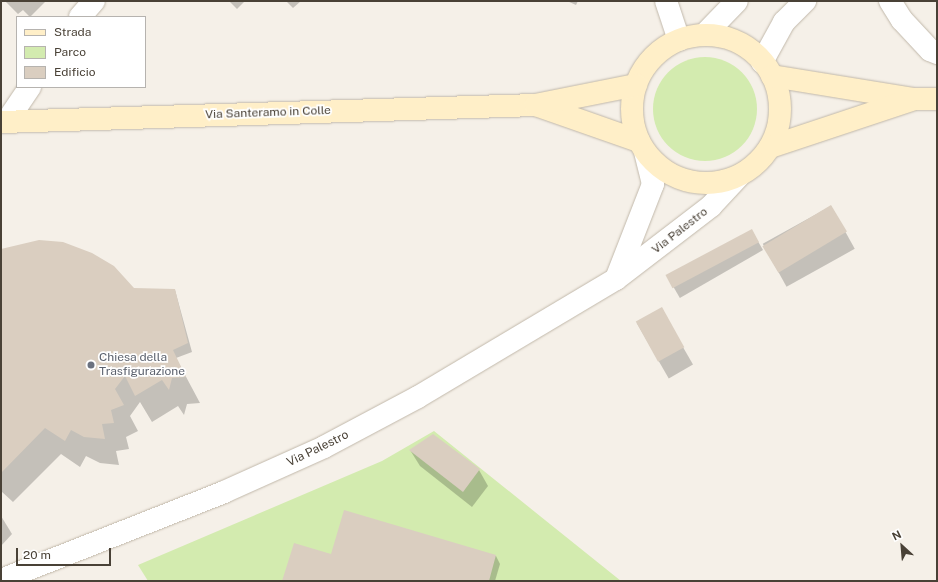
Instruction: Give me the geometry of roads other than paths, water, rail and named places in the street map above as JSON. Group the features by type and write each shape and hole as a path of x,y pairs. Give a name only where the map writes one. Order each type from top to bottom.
{"main road":[{"path":"642,147 632,122 636,85 645,66 679,40 704,35 733,41 767,69 914,99 937,99"},
{"path":"536,105 642,147 678,178 718,182 738,176 756,164 770,147 779,118 779,100 767,69"},
{"path":"536,105 636,85"},
{"path":"770,147 914,99"},
{"name":"Via Santeramo in Colle","path":"4,122 536,105"}],"street":[{"path":"81,16 94,1"},
{"path":"666,1 679,40"},
{"path":"704,35 737,1"},
{"path":"767,69 784,22 805,1"},
{"path":"890,1 902,20 930,50 937,53"},
{"path":"4,122 29,88"},
{"path":"616,279 653,184 642,147"},
{"name":"Via Palestro","path":"1,580 224,492 324,447 418,397 616,279 711,206 738,176"}],"place":[{"name":"Chiesa della Trasfigurazione","path":"91,365"}]}
